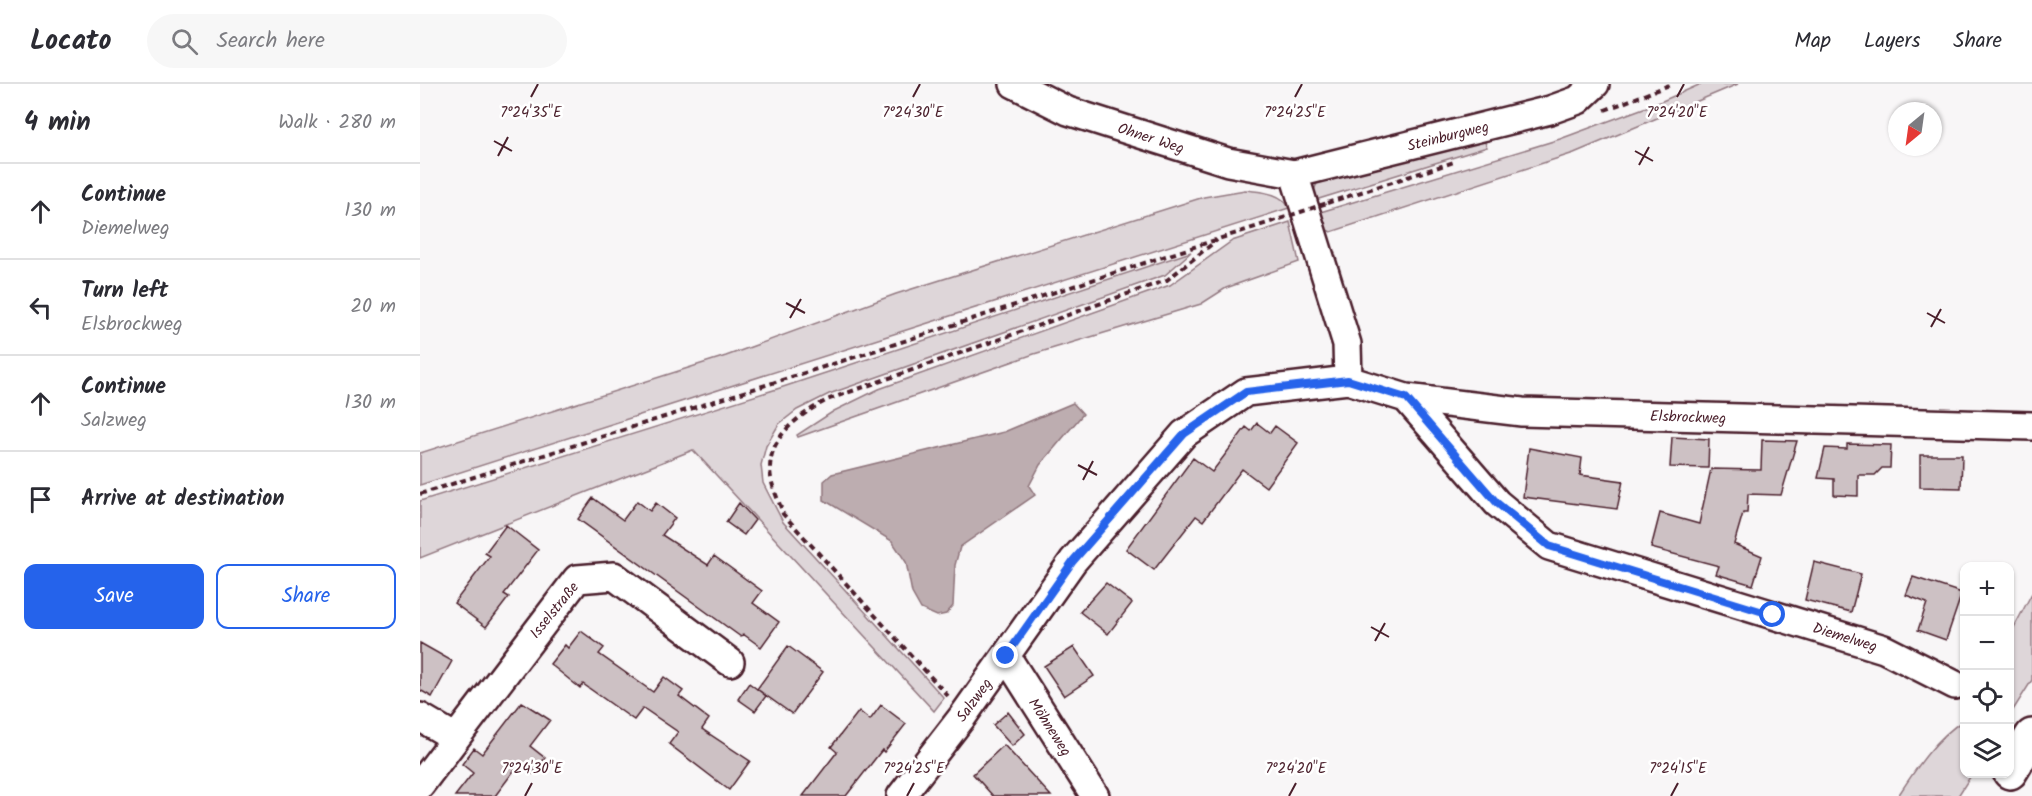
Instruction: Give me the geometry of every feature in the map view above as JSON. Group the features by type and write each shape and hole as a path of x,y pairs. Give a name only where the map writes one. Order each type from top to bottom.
{"highway":[{"path":"2014,765 2032,736"},
{"path":"1994,796 2006,778"}],"street":[{"name":"Ohner Weg","path":"1014,84 1079,115 1228,162 1294,174"},
{"name":"Steinburgweg","path":"1294,174 1550,110 1578,100 1595,84"},
{"path":"1294,174 1347,344 1348,380"},
{"name":"Elsbrockweg","path":"1348,380 1406,398 1522,412 2032,426"},
{"name":"Salzweg","path":"901,796 963,716 1073,561 1184,434 1246,392 1348,380"},
{"name":"Diemelweg","path":"1406,398 1497,503 1549,546 1884,649 1955,685"},
{"name":"Isselstraße","path":"420,785 454,737 577,579 614,576 730,662"},
{"name":"Möhneweg","path":"1006,656 1095,796"},
{"path":"420,717 454,737"}],"path":[{"path":"420,494 858,356 1327,203"},
{"path":"963,716 941,686 783,514 771,477 772,456 783,431 809,410 827,400 1167,280 1219,238"}],"shaded area":[{"path":"1701,84 1738,84 1574,153 1331,232 1323,228 1314,214 1560,139 1660,102"},
{"path":"1483,138 1487,147 1309,202 1318,181"},
{"path":"1245,190 1276,196 1289,208 420,485 420,453 726,356 896,294 1204,197"},
{"path":"1290,222 1299,262 1226,288 1201,304 1034,354 798,437 797,435 834,411 879,389 1170,285 1232,241"},
{"path":"1191,252 1165,275 829,394 797,410 779,424 766,446 761,465 763,483 783,522 944,698 934,711 693,450 420,558 420,501 780,388"},
{"path":"1073,403 1083,414 1040,465 1029,486 1035,495 960,547 955,565 953,606 946,614 937,616 921,609 912,593 906,562 892,541 824,500 824,481 832,474 1004,432"},
{"path":"2032,593 2032,680 2014,709 2014,670 2014,627"},
{"path":"1960,723 1960,778 1969,778 1958,796 1898,796 1935,745"}],"building":[{"path":"1257,423 1270,433 1275,426 1298,443 1266,487 1242,469 1203,521 1196,516 1154,570 1126,549 1193,458 1212,472 1246,427 1251,431"},
{"path":"1672,437 1709,439 1708,468 1670,467"},
{"path":"1762,440 1797,441 1781,495 1748,494 1747,513 1743,513 1734,544 1762,556 1753,585 1716,574 1719,566 1651,548 1660,513 1699,524 1711,469 1761,470"},
{"path":"1847,444 1891,445 1890,468 1882,468 1875,475 1858,475 1858,496 1834,495 1834,479 1818,478 1825,448 1847,449"},
{"path":"1529,448 1582,458 1580,475 1623,481 1617,509 1523,497"},
{"path":"1920,455 1962,455 1961,488 1920,487"},
{"path":"593,498 623,520 637,501 650,511 656,503 675,518 662,535 708,565 714,556 762,591 753,603 779,622 761,647 743,634 741,637 578,519"},
{"path":"739,503 755,520 744,535 726,522"},
{"path":"506,525 538,550 504,594 509,597 486,627 454,603 490,556 485,553"},
{"path":"1814,562 1861,574 1851,612 1805,600"},
{"path":"1913,577 1960,592 1960,599 1946,640 1918,630 1927,603 1906,595"},
{"path":"1106,583 1132,603 1108,634 1080,612"},
{"path":"581,631 604,648 599,654 653,692 664,677 683,691 679,696 709,719 702,729 750,761 729,790 669,744 678,732 643,708 634,720 583,684 580,688 550,664 565,645 568,648"},
{"path":"420,643 452,661 432,697 420,690"},
{"path":"788,646 823,672 792,714 757,689"},
{"path":"1074,647 1094,676 1064,696 1044,666"},
{"path":"749,683 766,696 755,711 738,699"},
{"path":"522,702 550,720 530,746 545,758 533,774 519,764 495,796 455,796 473,773 462,764 474,748 482,754"},
{"path":"881,705 906,724 884,752 882,750 846,796 803,796 837,752 831,747 859,711 870,720"},
{"path":"1008,712 1025,734 1012,746 993,725"},
{"path":"1004,745 1051,796 993,796 973,774"}],"route":[{"path":"1006,656 1073,561 1184,434 1246,392 1348,380 1406,398 1497,503 1549,546 1773,615"}]}
